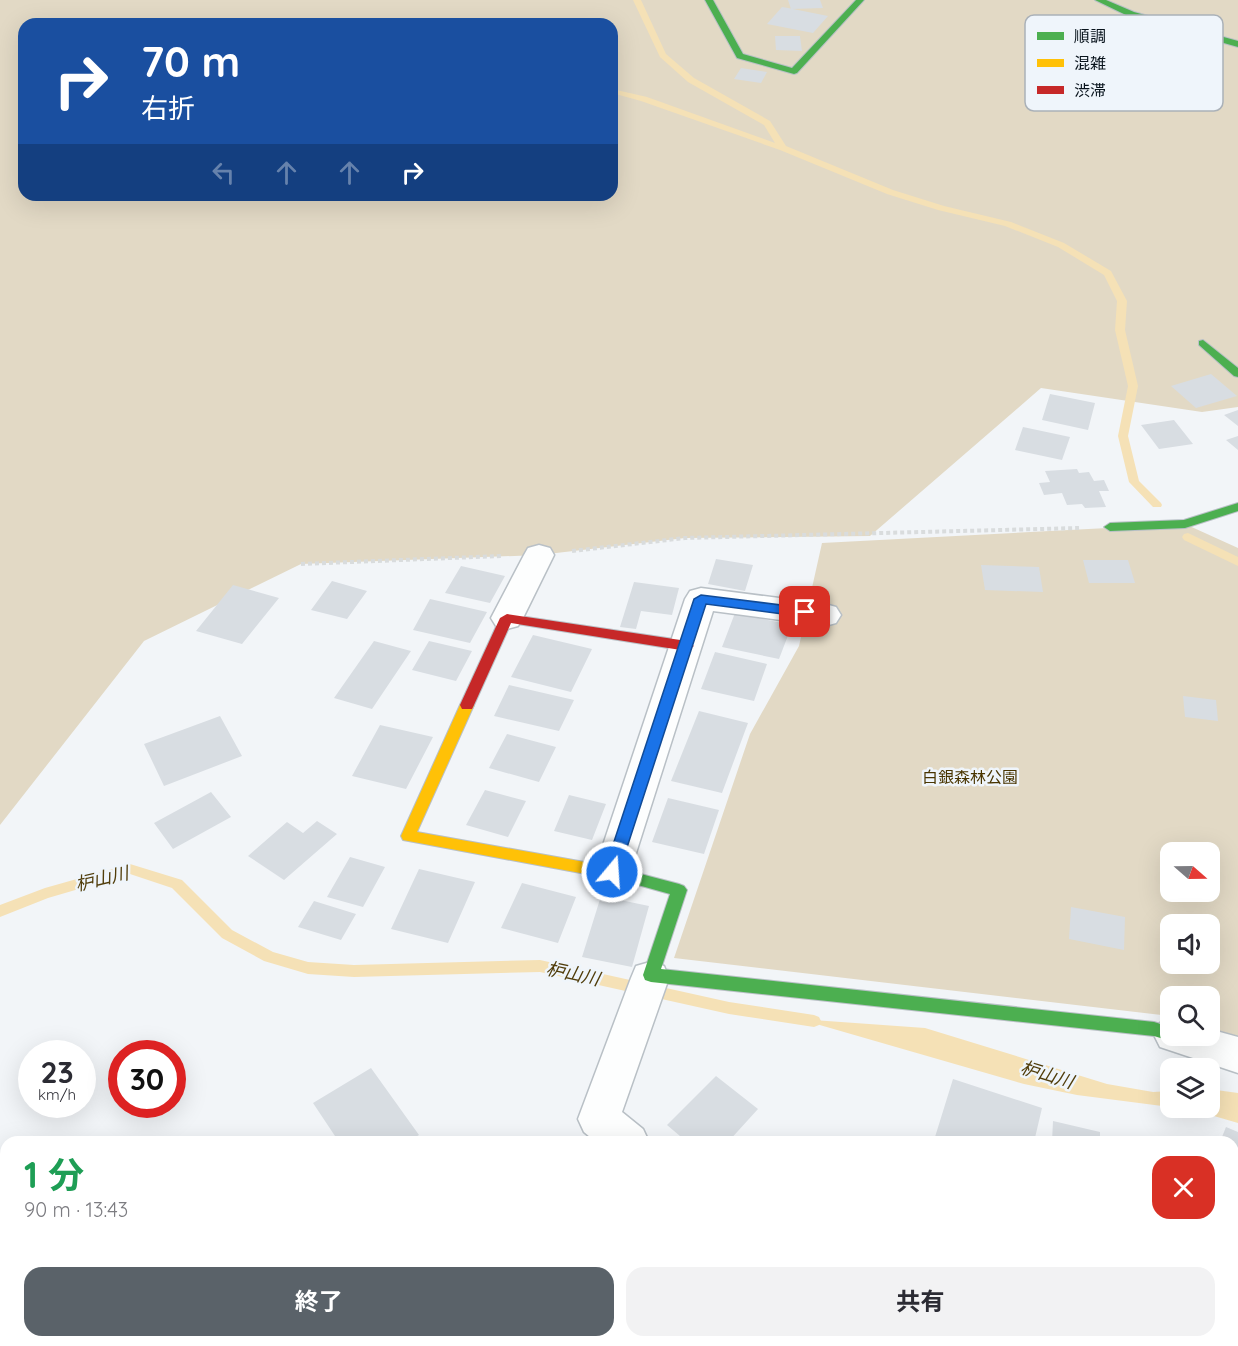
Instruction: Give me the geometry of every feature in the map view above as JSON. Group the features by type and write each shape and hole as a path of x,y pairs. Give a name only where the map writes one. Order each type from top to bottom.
{"street":[{"path":"710,0 740,56 794,71 860,0"},
{"path":"1099,0 1135,15"},
{"path":"1223,40 1238,44"},
{"path":"1203,343 1238,374"},
{"path":"1110,527 1185,524 1238,507"},
{"path":"539,555 507,618 408,836 612,872 679,890 651,977 599,1119 611,1136"},
{"path":"612,872 701,599 825,615"},
{"path":"507,618 687,646"},
{"path":"651,977 1160,1031"},
{"path":"1210,1046 1238,1055"}],"path":[{"path":"302,564 539,555 685,537 870,536 1110,527"}],"green space":[{"path":"0,0 1238,0 1238,407 1202,412 1041,388 870,536 685,538 539,555 301,564 144,641 0,825"},
{"name":"白銀森林公園","path":"1185,524 1238,548 1238,1042 1220,1034 1220,986 1160,986 1160,1015 674,958 750,734 799,646 822,543"}],"water":[{"name":"枦山川","path":"799,1019 925,1028 1107,1084 1160,1092 1160,1106 1077,1095 1024,1084"},
{"path":"1220,1091 1238,1093 1238,1123 1220,1118"}],"building":[{"path":"788,0 820,0 823,8 791,9"},
{"path":"782,7 828,16 813,33 767,24"},
{"path":"775,36 800,36 802,51 776,50"},
{"path":"741,68 767,72 761,83 734,79"},
{"path":"1211,374 1237,396 1196,408 1171,386"},
{"path":"1050,394 1095,403 1088,430 1042,420"},
{"path":"1238,410 1238,426 1224,415"},
{"path":"1174,420 1193,444 1159,449 1141,425"},
{"path":"1023,427 1070,437 1062,460 1015,450"},
{"path":"1238,436 1238,450 1226,440"},
{"path":"1077,469 1079,473 1089,472 1094,481 1104,480 1109,491 1099,491 1106,507 1085,508 1082,504 1067,505 1062,493 1044,495 1039,483 1050,482 1045,471"},
{"path":"716,559 753,565 745,591 708,584"},
{"path":"1083,560 1128,560 1135,583 1089,583"},
{"path":"981,565 1039,567 1043,592 985,590"},
{"path":"461,566 505,576 490,603 445,593"},
{"path":"332,581 367,591 347,619 311,610"},
{"path":"634,582 679,588 672,615 641,611 636,629 620,627"},
{"path":"233,585 279,598 242,644 196,631"},
{"path":"430,599 487,612 470,643 413,630"},
{"path":"735,613 792,625 779,659 722,647"},
{"path":"533,635 592,649 571,692 511,677"},
{"path":"374,641 411,651 372,709 334,698"},
{"path":"429,641 472,651 456,681 412,670"},
{"path":"715,652 767,664 754,701 701,689"},
{"path":"509,685 574,700 559,731 494,716"},
{"path":"1183,696 1216,700 1218,721 1185,717"},
{"path":"699,711 748,723 722,793 671,781"},
{"path":"220,716 242,756 164,786 144,744"},
{"path":"380,725 433,737 406,789 352,776"},
{"path":"507,734 556,747 539,782 489,768"},
{"path":"485,790 526,801 508,837 466,825"},
{"path":"211,792 231,817 173,849 154,823"},
{"path":"569,795 606,804 592,840 554,831"},
{"path":"668,798 719,810 704,854 652,842"},
{"path":"317,821 337,834 284,880 248,856 287,822 303,833"},
{"path":"350,857 385,867 363,907 327,897"},
{"path":"419,869 475,882 448,943 391,929"},
{"path":"522,883 576,897 558,943 501,928"},
{"path":"601,896 649,906 632,967 582,957"},
{"path":"314,901 356,914 341,940 298,927"},
{"path":"1071,907 1125,917 1124,950 1069,939"},
{"path":"371,1068 419,1135 335,1136 313,1103"},
{"path":"716,1076 758,1109 733,1136 680,1136 667,1125"},
{"path":"953,1079 1042,1108 1035,1136 935,1136"},
{"path":"1053,1121 1100,1132 1100,1136 1052,1136"},
{"path":"1226,1127 1238,1132 1238,1136 1222,1136"}],"waterway":[{"path":"637,0 663,55 691,80 767,123 783,148"},
{"path":"618,92 644,99 783,148"},
{"path":"783,148 890,192 941,208 1008,224 1061,245 1108,273 1122,301 1120,330 1133,386 1123,436 1134,482 1157,505"},
{"path":"1188,537 1238,562"},
{"name":"枦山川","path":"0,911 45,893 130,869 177,884 227,934 269,957 308,968 354,971 540,966 729,1008 814,1021"}],"traffic: fast":[{"path":"709,0 740,56 794,71 860,0"},
{"path":"1099,0 1135,15"},
{"path":"1223,40 1238,44"},
{"path":"1203,343 1238,374"},
{"path":"1110,527 1185,524 1238,507"},
{"path":"618,874 679,890 651,975 1160,1031"}],"traffic: slow":[{"path":"467,705 408,836 618,874"}],"traffic: jam":[{"path":"467,705 507,618 687,646"}],"route":[{"path":"612,872 701,599 805,612"}]}
